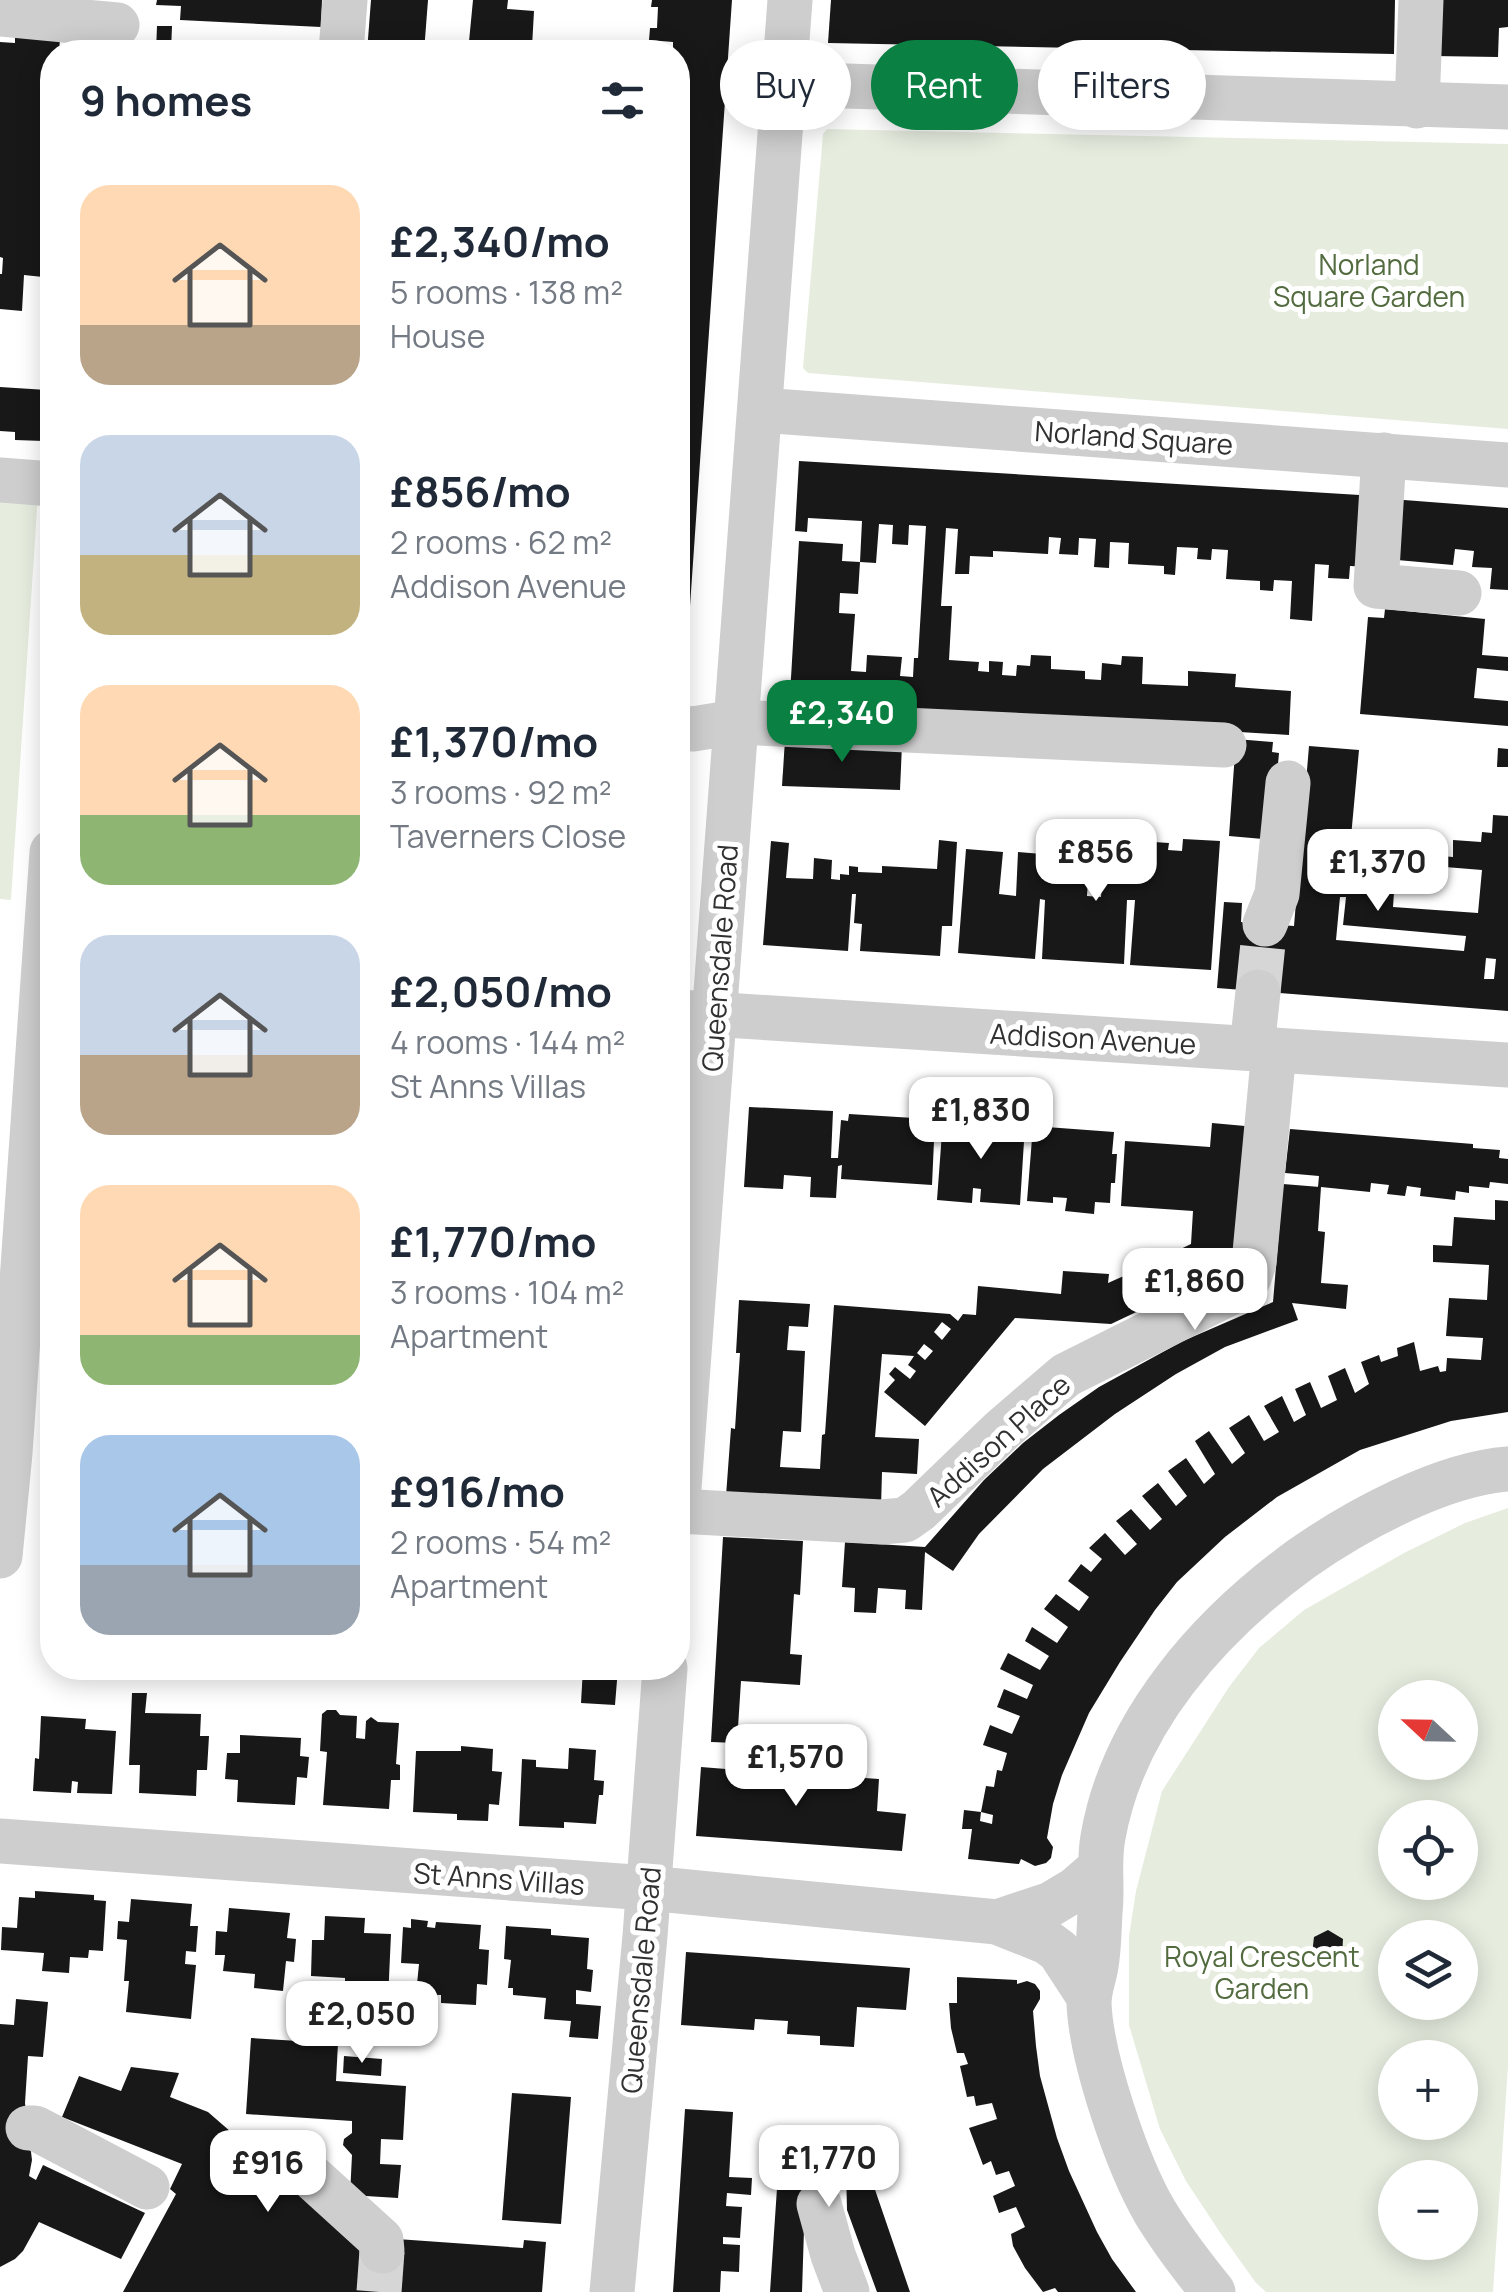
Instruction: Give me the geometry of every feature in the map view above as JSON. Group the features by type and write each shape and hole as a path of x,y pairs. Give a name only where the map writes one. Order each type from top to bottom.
{"street":[{"path":"342,40 345,0"},
{"path":"787,40 790,0"},
{"path":"1418,106 1421,0"},
{"path":"0,14 117,26"},
{"path":"851,86 1508,107"},
{"path":"760,410 781,130"},
{"name":"Norland Square","path":"760,410 1508,465"},
{"name":"Queensdale Road","path":"690,1176 696,1014 736,722 760,410"},
{"path":"1384,456 1376,586 1459,592"},
{"path":"0,480 40,483"},
{"path":"690,729 736,722 1224,745"},
{"path":"1265,924 1277,894 1288,783"},
{"name":"Addison Place","path":"690,1512 905,1520 1066,1374 1238,1289 1249,1278 1254,1263 1263,1049 1258,992"},
{"name":"Addison Avenue","path":"696,1014 1508,1065"},
{"path":"0,1556 5,1452 40,1061"},
{"path":"1213,2292 1153,2208 1106,2089 1091,2030 1089,1997 1102,1897 1098,1869 1118,1780 1141,1732 1184,1669 1242,1606 1278,1576 1330,1539 1400,1502 1464,1476 1508,1469"},
{"name":"Queensdale Road","path":"612,2292 664,1680"},
{"name":"St Anns Villas","path":"0,1841 648,1888 998,1922 1059,1951 1089,1997"},
{"name":"St Anns Villas","path":"998,1922 1051,1904 1098,1869"},
{"path":"28,2128 35,2128 147,2187"},
{"path":"292,2159 381,2240 382,2250"},
{"path":"819,2204 847,2292"}],"green space":[{"name":"Norland Square Garden","path":"826,130 851,130 1508,144 1508,429 808,373 803,368"},
{"path":"0,492 38,495 11,900 0,899"},
{"name":"Royal Crescent Garden","path":"1508,1508 1508,2066 1493,2292 1266,2292 1186,2181 1160,2129 1129,2025 1129,1936 1136,1891 1162,1791 1259,1648 1304,1610 1465,1523"}],"building":[{"path":"157,0 322,0 321,27 180,20 181,6 156,5"},
{"path":"371,0 428,0 425,40 368,40"},
{"path":"473,0 508,0 507,9 534,11 532,40 469,40"},
{"path":"652,0 732,0 729,40 720,40 723,130 690,606 690,40 649,40 650,28 657,28 658,7 651,7"},
{"path":"831,0 1395,0 1394,54 1206,50 1206,40 1038,40 1038,47 1018,47 1018,40 871,40 871,44 828,40"},
{"path":"1438,0 1508,0 1508,27 1499,28 1498,57 1433,56"},
{"path":"157,26 172,26 171,40 156,40"},
{"path":"15,36 60,39 40,40 40,277 24,275 22,311 0,309 0,42 15,43"},
{"path":"0,387 40,390 40,441 15,440 15,432 0,431"},
{"path":"799,461 1376,496 1371,567 1350,566 1349,579 1328,578 1329,565 1315,564 1312,621 1290,619 1292,581 1274,580 1273,591 1260,590 1260,581 1226,579 1228,550 1212,549 1211,560 1197,559 1198,548 1177,547 1175,575 1164,574 1164,566 1128,564 1129,543 1110,542 1109,568 1094,567 1096,539 1079,538 1078,555 1059,554 1061,538 1049,537 1048,554 993,551 993,557 970,556 969,574 955,574 958,529 946,528 941,606 952,606 949,660 979,662 978,671 989,672 989,661 1003,662 1002,675 1016,676 1017,665 1030,666 1031,655 1051,656 1051,669 1085,671 1085,679 1101,680 1102,663 1121,665 1122,656 1143,657 1142,684 1188,686 1188,671 1236,674 1235,687 1291,691 1289,735 849,708 789,712 799,541 843,544 842,561 860,562 862,521 808,518 807,532 795,531","holes":["879,524 893,525 892,544 908,545 909,525 926,526 918,658 914,658 913,677 900,676 902,657 867,655 866,672 851,671 855,614 839,613 840,593 858,594 860,562 876,563"]},
{"path":"1391,499 1508,508 1508,590 1490,589 1492,568 1472,567 1474,551 1455,549 1453,565 1386,559"},
{"path":"1385,609 1485,619 1482,655 1508,657 1508,671 1477,668 1474,698 1508,701 1508,726 1360,714 1368,617 1384,618"},
{"path":"1236,739 1273,742 1272,752 1279,753 1275,798 1263,839 1229,836"},
{"path":"785,740 902,745 900,790 782,786"},
{"path":"1309,746 1359,750 1350,848 1453,857 1453,840 1481,842 1482,832 1492,833 1493,815 1508,816 1508,1011 1217,988 1224,902 1242,903 1241,922 1294,926","holes":["1396,863 1482,870 1478,913 1393,907","1340,897 1346,897 1343,925 1466,936 1464,951 1336,940","1486,958 1496,959 1494,979 1484,979"]},
{"path":"1498,748 1508,749 1508,767 1497,767"},
{"path":"1105,830 1134,832 1131,866 1137,866 1139,841 1169,843 1168,850 1182,851 1183,839 1220,841 1211,970 1130,965 1135,900 1127,900 1124,964 1042,959 1045,900 1040,899 1035,959 958,953 966,849 1003,852 999,894 1016,896 1018,852 1042,854 1040,872 1047,873 1049,838 1084,840 1083,865 1089,865 1087,896 1101,897"},
{"path":"939,840 957,842 952,926 942,926 940,956 860,951 862,924 854,923 856,894 852,894 848,951 763,945 771,841 789,843 786,878 813,879 814,858 832,860 831,879 840,880 840,874 849,875 849,866 858,867 858,872 882,873 882,866 937,869"},
{"path":"749,1107 833,1111 831,1158 838,1158 841,1120 848,1121 849,1114 930,1119 929,1141 934,1141 932,1185 841,1179 842,1165 838,1166 836,1198 810,1197 811,1177 784,1175 783,1189 744,1187"},
{"path":"943,1119 1025,1125 1020,1205 980,1202 981,1189 973,1188 972,1203 937,1200"},
{"path":"1212,1123 1245,1126 1237,1258 1189,1287 1111,1324 1015,1318 925,1426 884,1392 895,1380 889,1374 895,1367 910,1379 916,1371 908,1365 914,1356 882,1354 875,1437 919,1439 917,1474 882,1472 881,1507 726,1496 731,1428 735,1429 739,1300 810,1304 808,1327 789,1326 787,1350 805,1351 801,1432 783,1431 780,1467 820,1469 834,1305 950,1314 958,1321 963,1314 976,1315 978,1286 1061,1294 1063,1271 1109,1274 1108,1283 1191,1244 1193,1211 1121,1206 1125,1141 1210,1147","holes":["942,1322 951,1329 942,1340 934,1332","924,1344 933,1351 925,1360 917,1353"]},
{"path":"1033,1126 1114,1132 1112,1154 1117,1154 1110,1203 1095,1202 1094,1214 1065,1211 1067,1198 1053,1197 1053,1203 1027,1201"},
{"path":"1290,1129 1473,1144 1473,1148 1500,1150 1499,1158 1508,1159 1508,1184 1490,1182 1489,1188 1469,1186 1469,1193 1456,1191 1455,1200 1420,1196 1421,1188 1407,1186 1405,1196 1387,1194 1389,1185 1371,1183 1370,1192 1321,1187 1318,1231 1325,1232 1321,1283 1348,1285 1346,1309 1292,1303 1298,1320 1225,1347 1115,1414 1043,1469 979,1534 953,1571 925,1552 922,1610 905,1609 906,1590 878,1588 876,1613 854,1612 855,1588 842,1587 845,1542 925,1547 984,1480 1059,1415 1099,1387 1183,1341 1273,1302 1283,1184 1318,1187 1319,1176 1285,1173"},
{"path":"1495,1200 1508,1201 1508,1412 1451,1421 1360,1450 1277,1497 1225,1537 1177,1582 1089,1713 1053,1804 1047,1838 1053,1847 1046,1863 1035,1866 1021,1859 1019,1864 968,1859 972,1829 962,1829 964,1810 981,1812 986,1786 994,1787 997,1770 1002,1771 1007,1753 983,1745 990,1725 1012,1734 1020,1716 997,1707 1004,1689 1027,1699 1033,1685 1000,1669 1008,1653 1040,1670 1049,1656 1025,1641 1032,1627 1057,1643 1068,1627 1044,1609 1056,1594 1079,1611 1089,1597 1068,1581 1081,1564 1091,1572 1102,1559 1089,1548 1105,1533 1125,1555 1137,1544 1116,1521 1131,1509 1150,1530 1162,1519 1142,1496 1158,1483 1176,1506 1187,1496 1168,1471 1186,1458 1204,1484 1215,1474 1195,1441 1209,1431 1232,1464 1245,1453 1229,1428 1249,1415 1264,1441 1279,1432 1264,1406 1282,1396 1294,1422 1306,1415 1295,1389 1310,1382 1321,1408 1337,1400 1328,1376 1345,1368 1355,1393 1369,1384 1361,1362 1379,1355 1381,1362 1398,1356 1397,1348 1414,1342 1420,1371 1438,1366 1440,1372 1446,1371 1447,1358 1481,1360 1483,1338 1446,1336 1449,1298 1487,1300 1489,1265 1433,1262 1433,1245 1452,1246 1454,1217 1495,1220","holes":["981,1812 993,1815 992,1824 980,1821"]},
{"path":"723,1537 803,1541 800,1595 794,1594 790,1654 802,1655 800,1685 741,1681 737,1743 711,1742"},
{"path":"582,1680 617,1680 615,1705 581,1703"},
{"path":"132,1693 147,1693 145,1713 201,1714 200,1736 209,1736 207,1770 197,1770 196,1796 139,1793 140,1765 129,1765"},
{"path":"327,1710 357,1716 356,1738 365,1739 366,1721 371,1717 378,1722 399,1723 396,1764 400,1765 400,1780 391,1780 389,1809 323,1805 327,1752 320,1751 322,1714"},
{"path":"41,1716 86,1719 85,1729 116,1731 112,1794 77,1793 78,1782 72,1781 71,1793 33,1791"},
{"path":"240,1735 301,1738 300,1756 309,1757 307,1778 297,1777 295,1805 237,1802 238,1780 225,1779 227,1753 240,1753"},
{"path":"461,1746 493,1749 492,1771 502,1772 499,1805 489,1804 488,1821 457,1820 457,1814 413,1812 416,1751 461,1751"},
{"path":"569,1748 596,1750 594,1780 604,1781 596,1824 564,1822 564,1828 519,1826 522,1759 536,1760 536,1767 568,1769"},
{"path":"752,1764 770,1765 770,1771 786,1772 786,1766 808,1767 807,1774 879,1779 877,1811 906,1814 902,1851 696,1836 701,1767 751,1771"},
{"path":"35,1891 94,1895 94,1900 106,1901 103,1951 89,1950 88,1958 70,1957 69,1973 42,1971 44,1953 1,1950 2,1927 17,1928 19,1897 35,1898"},
{"path":"131,1899 192,1904 190,1926 198,1926 196,1952 186,1951 185,1964 196,1965 191,2019 126,2012 127,1940 117,1939 118,1921 129,1922"},
{"path":"229,1908 290,1913 287,1938 296,1939 294,1962 286,1961 283,1991 254,1988 255,1974 223,1971 225,1955 215,1955 216,1931 227,1932"},
{"path":"325,1916 365,1918 364,1933 391,1934 388,2000 368,2000 368,1988 345,1987 345,1978 311,1976 312,1940 324,1940"},
{"path":"411,1919 428,1921 427,1927 435,1928 436,1922 481,1925 479,1949 489,1950 487,1985 477,1984 476,2005 441,2003 441,1995 416,1994 419,1964 401,1963 403,1927 411,1928"},
{"path":"506,1926 551,1929 551,1935 589,1938 587,1969 593,1970 591,1992 576,1990 576,2004 601,2006 598,2039 569,2037 571,2021 544,2019 546,1998 513,1995 513,1988 508,1988 511,1960 504,1959"},
{"path":"1328,1930 1343,1939 1342,1957 1326,1964 1312,1954 1314,1937"},
{"path":"686,1952 910,1968 906,2010 857,2007 854,2047 820,2045 820,2036 787,2034 788,2021 755,2019 754,2030 681,2025"},
{"path":"957,1977 1017,1980 1017,1984 1027,1981 1040,1991 1033,2011 1036,2046 1057,2138 1097,2232 1136,2292 1058,2292 1055,2288 1043,2292 1025,2268 1011,2234 1025,2227 1016,2207 999,2213 993,2196 1015,2186 1009,2171 996,2175 991,2161 983,2165 969,2128 997,2119 992,2103 976,2106 974,2096 967,2097 960,2066 968,2064 964,2053 957,2053 951,2028 949,2003 957,2003"},
{"path":"16,1999 48,2002 43,2057 28,2056 25,2103 32,2160 29,2176 36,2180 43,2165 145,2213 121,2259 39,2222 23,2251 0,2267 0,2024 14,2025"},
{"path":"299,2017 318,2018 317,2035 327,2035 327,2042 338,2043 336,2081 406,2086 403,2140 381,2139 380,2164 401,2165 398,2198 350,2195 352,2155 343,2145 352,2133 352,2121 246,2114 251,2038 298,2041"},
{"path":"344,2056 382,2059 381,2076 343,2073"},
{"path":"131,2067 179,2073 170,2097 208,2112 364,2248 397,2239 523,2248 524,2240 546,2242 542,2292 123,2292 176,2194 170,2189 182,2164 62,2117 79,2076 121,2091"},
{"path":"512,2093 571,2097 561,2224 502,2220"},
{"path":"685,2109 733,2112 729,2177 752,2178 751,2195 727,2193 726,2206 742,2207 740,2238 723,2237 723,2244 740,2245 739,2272 721,2271 720,2292 673,2292"},
{"path":"781,2129 857,2137 910,2292 877,2292 847,2210 846,2170 806,2167 802,2292 770,2292"}],"tunnel":[{"path":"1258,992 1265,924"},
{"path":"379,2292 382,2251"}]}
